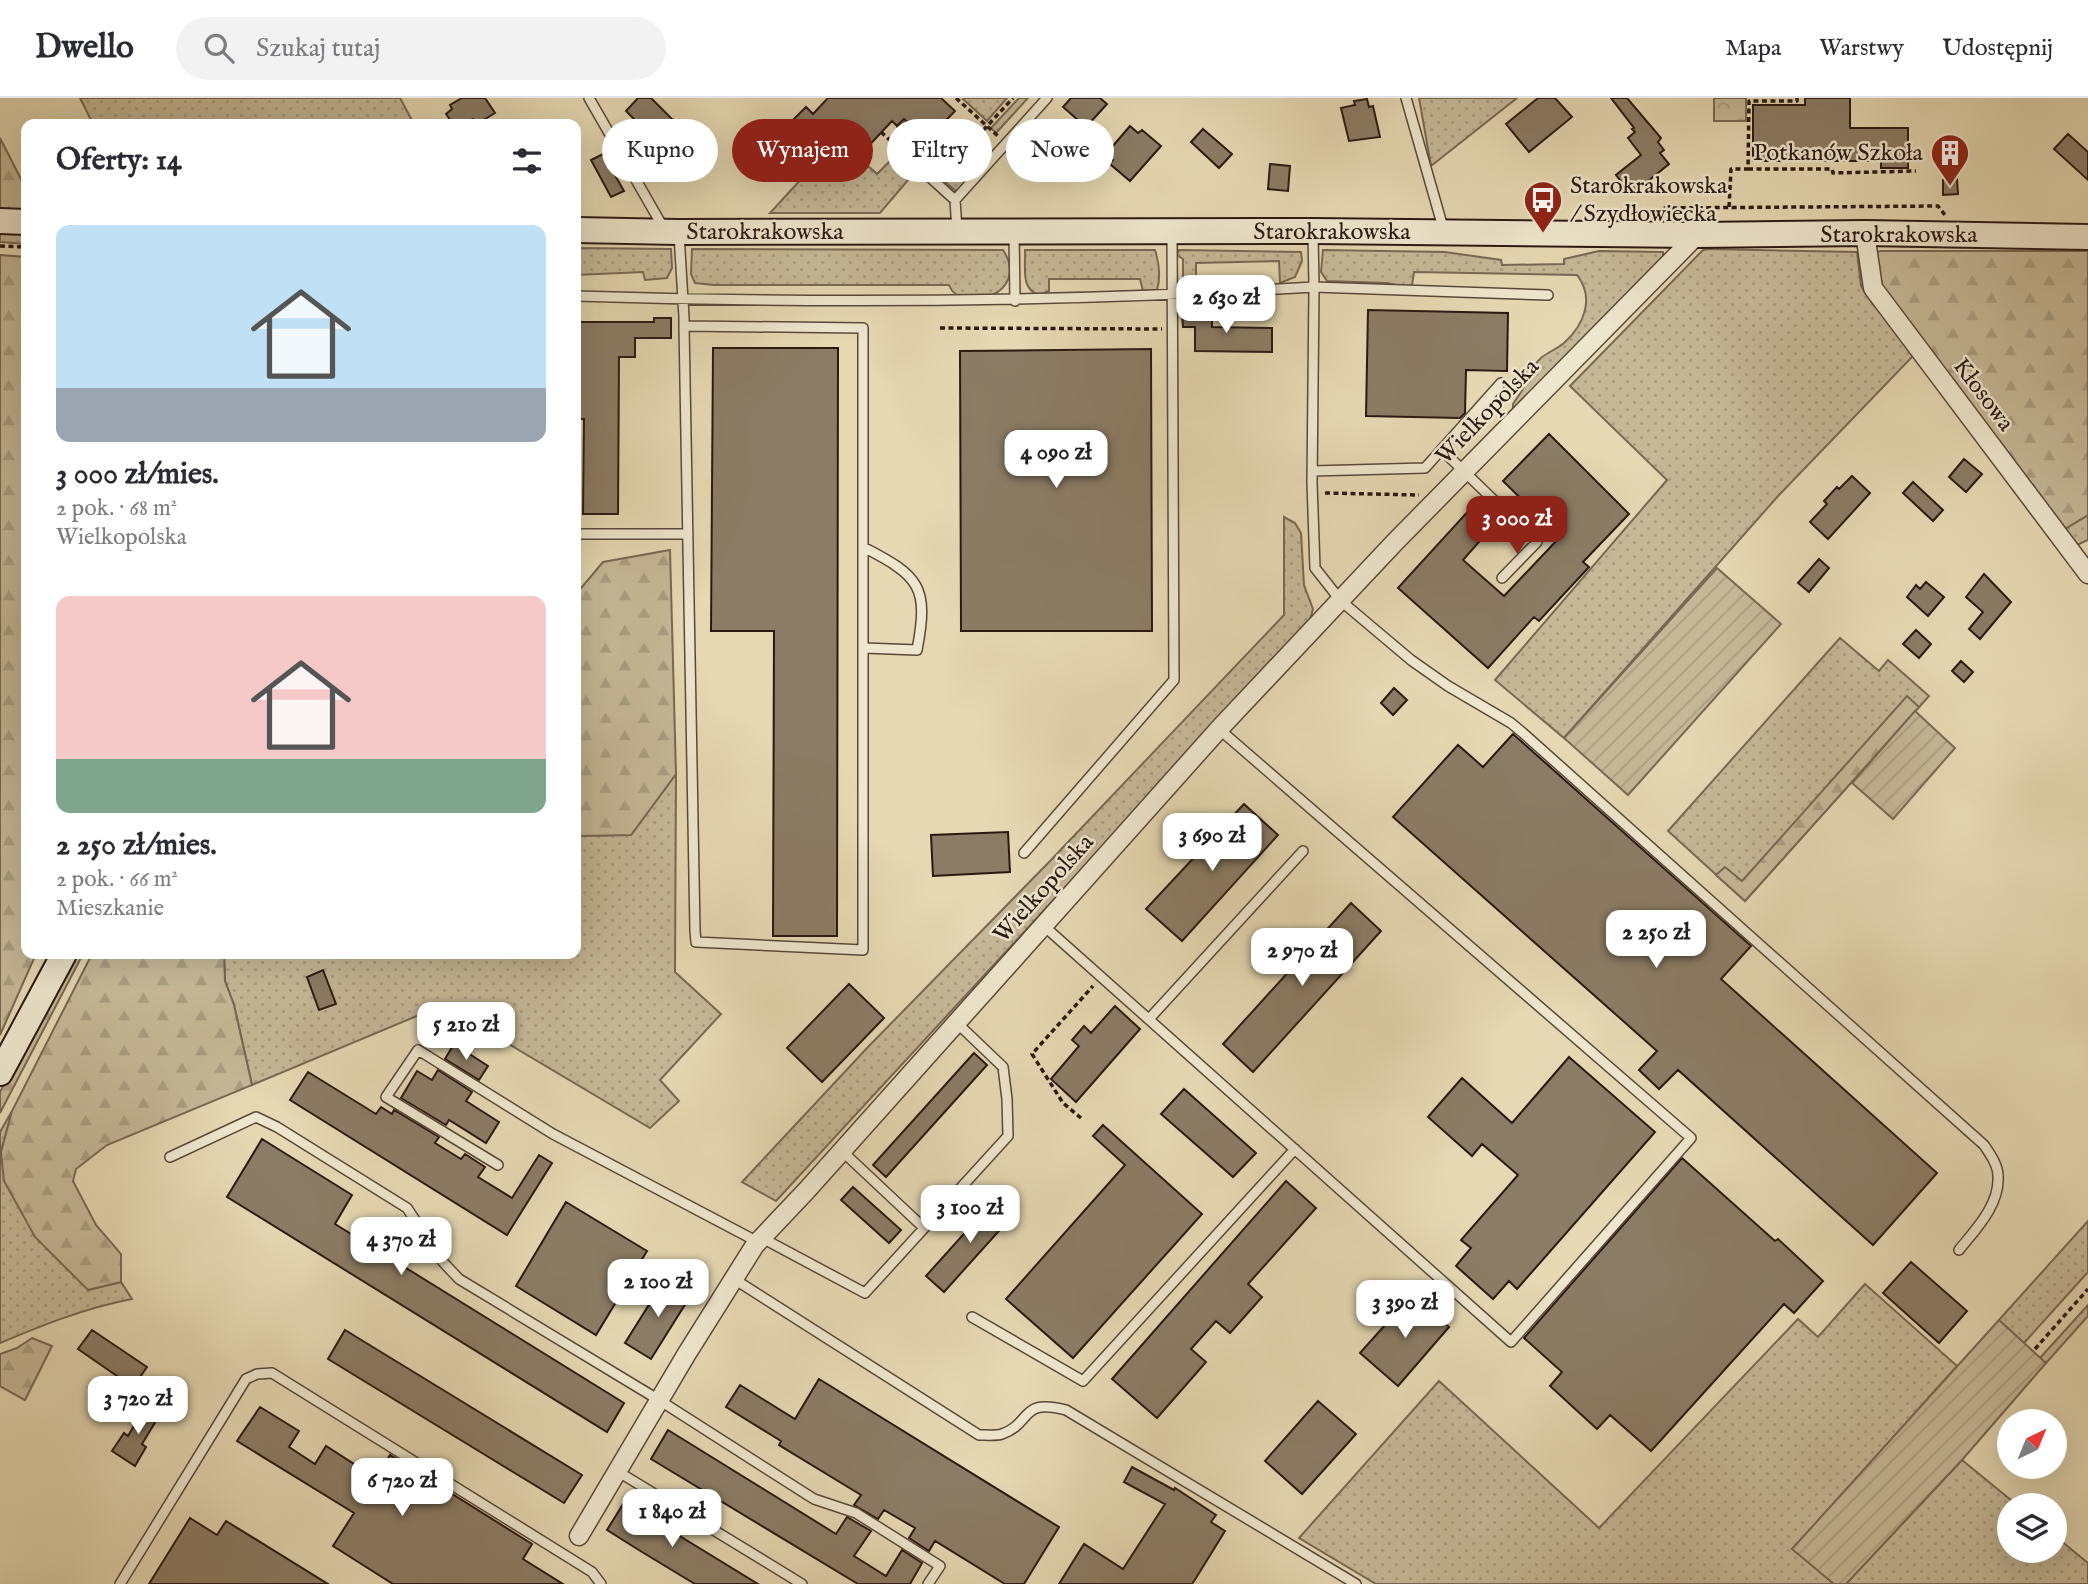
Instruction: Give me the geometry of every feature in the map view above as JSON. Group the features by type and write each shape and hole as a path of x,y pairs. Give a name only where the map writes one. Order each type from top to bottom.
{"street":[{"path":"0,221 21,222"},
{"name":"Starokrakowska","path":"581,230 1697,235 1865,233 2088,237"},
{"name":"Kłosowa","path":"1865,233 1873,288 2085,565"},
{"name":"Wielkopolska","path":"579,1536 659,1401 760,1240 842,1152 1219,729 1464,472 1697,235"},
{"path":"0,1073 61,959"}],"lane":[{"path":"589,98 672,232 682,300 696,942 863,950 863,328 684,326"},
{"path":"1028,119 1047,98"},
{"path":"1406,98 1445,233"},
{"path":"992,158 1006,143"},
{"path":"955,200 971,182"},
{"path":"936,183 955,200 957,232"},
{"path":"1014,232 1014,301"},
{"path":"1024,853 1174,680 1172,232"},
{"path":"1313,232 1312,493 1315,568 1341,601 1425,671 1523,733 1984,1145 1998,1176 1996,1190 1992,1204 1981,1223 1959,1251"},
{"path":"581,296 682,300 1014,301 1174,296 1314,287 1548,295"},
{"path":"1312,471 1425,468 1501,383"},
{"path":"1443,451 1537,542 1502,578"},
{"path":"581,534 688,534"},
{"path":"863,547 887,559 909,576 922,597 922,620 917,650 863,648"},
{"path":"1044,926 1511,1342 1691,1138 1219,729"},
{"path":"1149,1019 1303,851"},
{"path":"498,1165 386,1097 418,1049 553,1134 865,1293 1008,1136 1003,1068 957,1023"},
{"path":"170,1157 256,1117 277,1128 407,1208 443,1262 459,1279 814,1499 856,1513 940,1566 928,1584"},
{"path":"972,1317 1083,1381 1295,1149"},
{"path":"842,1152 924,1228"},
{"path":"734,1279 979,1435 1002,1434 1018,1424 1029,1410 1048,1405 1066,1410 1356,1584"},
{"path":"120,1584 246,1380 257,1374 272,1373 592,1572 601,1584"},
{"path":"617,1471 802,1584"}],"path":[{"path":"992,121 1013,98"},
{"path":"1748,169 1749,101 1797,101 1797,98"},
{"path":"958,99 979,119"},
{"path":"992,130 1006,143"},
{"path":"881,132 887,138"},
{"path":"1729,207 1731,169 1832,169 1833,173 1916,171"},
{"path":"0,246 21,247"},
{"path":"940,328 1173,329"},
{"path":"1312,493 1420,495"},
{"path":"1081,1118 1063,1103 1032,1054 1101,976"},
{"path":"2035,1349 2088,1289"}],"green space":[{"path":"80,98 400,98 411,119 90,119"},
{"path":"1007,98 989,119 985,119 963,99"},
{"path":"1019,98 1028,98 996,133 992,127"},
{"path":"1419,98 1517,98 1431,166"},
{"path":"1714,98 1746,98 1746,121 1714,121"},
{"path":"0,138 21,179 21,210 0,210"},
{"path":"887,164 887,182 906,182 880,213 770,213 798,182 873,182 873,170 877,174"},
{"path":"945,182 964,182 957,192"},
{"path":"0,231 21,232 21,244 0,242"},
{"path":"581,248 671,249 672,268 667,278 645,280 643,272 581,275"},
{"path":"692,249 1003,250 1009,265 1008,278 1002,289 991,296 967,299 956,294 949,285 695,283 691,274"},
{"path":"1025,250 1155,250 1159,270 1157,290 1143,291 1140,279 1049,279 1049,291 1039,295 1026,283"},
{"path":"1179,250 1301,252 1302,261 1295,277 1280,283 1279,261 1196,263 1196,281 1190,283 1183,277 1183,259 1177,255"},
{"path":"1323,250 1445,252 1501,260 1502,265 1564,264 1564,259 1599,251 1663,252 1663,258 1513,410 1513,404 1523,389 1525,373 1564,343 1582,320 1585,293 1577,275 1414,272 1412,285 1407,287 1386,283 1327,281 1321,272"},
{"path":"1703,250 1857,252 1861,286 1913,356 1779,495 1564,738 1495,680 1667,480 1570,386"},
{"path":"2088,251 2088,515 2063,530 1881,288 1876,252"},
{"path":"0,255 21,257 21,959 34,959 0,1035"},
{"path":"2088,515 2088,540 2075,546 2063,530"},
{"path":"1284,517 1295,523 1301,533 1304,585 1313,609 1309,623 776,1201 742,1182 868,1047 1284,615"},
{"path":"670,550 676,774 631,835 581,836 581,588 603,562"},
{"path":"1717,568 1781,624 1628,795 1564,738"},
{"path":"1840,638 1879,671 1888,660 1929,696 1745,901 1668,831"},
{"path":"1907,696 1919,707 1745,901 1716,875 1725,867 1742,881"},
{"path":"1915,711 1955,748 1893,819 1852,783"},
{"path":"676,774 675,972 721,1014 660,1080 679,1101 650,1128 443,1005 252,1085 234,1005 225,981 224,959 581,959 581,836 631,835"},
{"path":"71,959 80,959 0,1113 0,1092"},
{"path":"89,959 224,959 225,981 234,1005 252,1085 107,1145 76,1169 73,1181 96,1225 121,1254 121,1282 88,1290 35,1237 4,1181 1,1152 12,1111"},
{"path":"12,1111 1,1152 88,1290 121,1282 132,1299 81,1312 0,1343 0,1132"},
{"path":"2088,1221 2088,1272 2024,1343 1999,1320"},
{"path":"1865,1284 1957,1366 1793,1549 1834,1584 1376,1584 1299,1538 1439,1381 1599,1528 1798,1319 1818,1337"},
{"path":"2088,1305 2088,1316 2046,1363 2040,1358"},
{"path":"1999,1320 2046,1363 2006,1409 1997,1409 1997,1420 1846,1584 1834,1584 1792,1549"},
{"path":"32,1338 52,1346 25,1400 0,1386 0,1354 17,1348"},
{"path":"1962,1460 2002,1493 1997,1493 1997,1563 2067,1563 2067,1546 2088,1563 2088,1584 1846,1584"}],"building":[{"path":"462,98 485,98 495,113 485,119 450,119 446,114 452,109 450,105"},
{"path":"638,98 651,98 672,119 634,119 626,111"},
{"path":"828,98 941,98 955,111 947,119 887,119 887,126 873,141 873,119 794,119 806,107 813,114"},
{"path":"1071,98 1100,98 1107,104 1093,119 1077,119 1063,107"},
{"path":"1538,98 1555,98 1572,117 1529,152 1506,124"},
{"path":"1611,98 1627,98 1661,138 1658,142 1664,150 1660,153 1669,164 1637,190 1626,188 1616,175 1641,155 1628,138 1635,132 1632,129 1634,128"},
{"path":"1805,98 1850,98 1850,128 1908,128 1908,168 1881,168 1881,161 1753,161 1753,105 1805,105"},
{"path":"1367,99 1369,107 1373,106 1380,137 1349,141 1341,108 1355,105 1354,101"},
{"path":"1130,126 1138,133 1142,130 1161,146 1130,181 1114,167 1114,145"},
{"path":"1203,129 1232,154 1219,168 1191,142"},
{"path":"2068,134 2088,152 2088,180 2054,149"},
{"path":"602,154 602,180 591,160"},
{"path":"1270,164 1290,166 1288,191 1268,189"},
{"name":"Potkanów Szkoła","path":"1957,179 1958,194 1943,195 1943,180"},
{"path":"603,182 619,182 624,191 611,197"},
{"path":"1368,310 1508,313 1507,371 1466,370 1465,413 1460,418 1366,416"},
{"path":"1182,311 1212,311 1212,327 1272,328 1272,352 1195,351 1195,327 1183,327"},
{"path":"654,318 671,318 671,338 635,338 635,357 619,357 618,514 583,514 581,322 654,322"},
{"path":"713,348 838,348 837,936 773,936 774,631 711,631"},
{"path":"1151,349 1152,631 961,631 960,351"},
{"path":"1549,434 1629,514 1583,562 1589,567 1539,621 1534,617 1488,668 1398,588 1472,507 1493,526 1463,560 1504,596 1560,537 1503,481"},
{"path":"1964,459 1982,474 1966,492 1949,477"},
{"path":"1852,476 1870,493 1828,539 1810,522 1827,504 1824,501"},
{"path":"1913,482 1943,510 1933,521 1903,493"},
{"path":"1819,559 1829,568 1809,592 1798,583"},
{"path":"1984,574 2011,602 1980,639 1969,629 1983,612 1966,597"},
{"path":"1926,582 1944,597 1928,616 1907,597 1916,585 1920,589"},
{"path":"1916,630 1931,644 1919,658 1903,644"},
{"path":"1961,661 1973,672 1964,682 1952,671"},
{"path":"1394,688 1407,700 1393,715 1381,703"},
{"path":"1513,734 1751,946 1721,979 1937,1173 1873,1245 1678,1070 1659,1089 1639,1070 1657,1051 1393,817 1458,745 1483,767"},
{"path":"1244,804 1278,835 1182,941 1146,909"},
{"path":"1008,832 1010,872 933,876 931,835"},
{"path":"1351,903 1381,931 1253,1072 1223,1044"},
{"path":"323,970 336,1004 319,1010 307,977"},
{"path":"849,984 884,1018 822,1082 787,1048"},
{"path":"1115,1006 1140,1029 1076,1102 1051,1079 1079,1046 1072,1040 1084,1026 1091,1033"},
{"path":"454,1044 488,1066 479,1080 445,1059"},
{"path":"974,1053 987,1065 886,1177 873,1165"},
{"path":"1569,1057 1655,1132 1517,1289 1509,1281 1493,1299 1456,1266 1471,1248 1461,1240 1518,1175 1482,1144 1472,1156 1428,1117 1462,1078 1512,1123"},
{"path":"438,1070 472,1092 466,1101 499,1122 486,1143 449,1120 446,1125 401,1098 417,1071 432,1080"},
{"path":"308,1072 376,1114 381,1107 392,1114 394,1110 439,1137 435,1143 461,1159 465,1154 485,1167 478,1177 512,1198 539,1155 552,1163 507,1235 290,1100"},
{"path":"1184,1089 1256,1153 1233,1177 1161,1114"},
{"path":"1103,1125 1202,1214 1073,1358 1006,1299 1125,1165 1093,1136"},
{"path":"262,1139 352,1195 335,1224 624,1403 607,1432 227,1197"},
{"path":"1682,1158 1823,1281 1794,1313 1784,1304 1651,1451 1610,1415 1597,1429 1550,1386 1562,1372 1524,1338"},
{"path":"1286,1181 1316,1208 1248,1284 1262,1297 1230,1333 1216,1321 1191,1349 1206,1362 1157,1418 1112,1379"},
{"path":"853,1187 901,1230 889,1243 841,1200"},
{"path":"997,1197 1015,1213 944,1292 926,1276"},
{"path":"566,1202 647,1251 596,1335 516,1286"},
{"path":"1911,1262 1967,1311 1939,1343 1883,1293"},
{"path":"665,1279 691,1295 651,1359 625,1343"},
{"path":"1412,1295 1449,1327 1398,1386 1360,1353"},
{"path":"92,1330 147,1367 133,1387 78,1349"},
{"path":"345,1330 582,1475 564,1503 328,1359"},
{"path":"819,1379 1059,1527 1024,1584 1005,1584 935,1541 929,1551 909,1538 915,1528 884,1510 878,1519 854,1505 861,1495 779,1445 781,1441 726,1407 740,1385 795,1419"},
{"path":"1318,1401 1356,1434 1302,1494 1265,1461"},
{"path":"148,1402 162,1411 142,1444 146,1447 135,1466 112,1451 124,1433 128,1436"},
{"path":"260,1407 299,1431 289,1447 315,1464 326,1446 376,1478 390,1455 532,1544 523,1559 563,1584 393,1584 333,1546 354,1513 237,1441"},
{"path":"668,1430 836,1534 847,1517 871,1531 854,1556 886,1576 902,1550 922,1563 910,1584 858,1584 651,1459"},
{"path":"1132,1467 1174,1490 1175,1488 1216,1515 1211,1522 1225,1531 1196,1578 1192,1584 1059,1584 1084,1544 1123,1569 1165,1504 1124,1482"},
{"path":"625,1501 758,1584 695,1584 642,1552 607,1530"},
{"path":"190,1518 217,1535 226,1521 328,1584 149,1584"}],"place":[{"name":"Potkanów Szkoła","path":"1950,187"},
{"name":"Starokrakowska / Szydłowiecka","path":"1543,234"}]}
